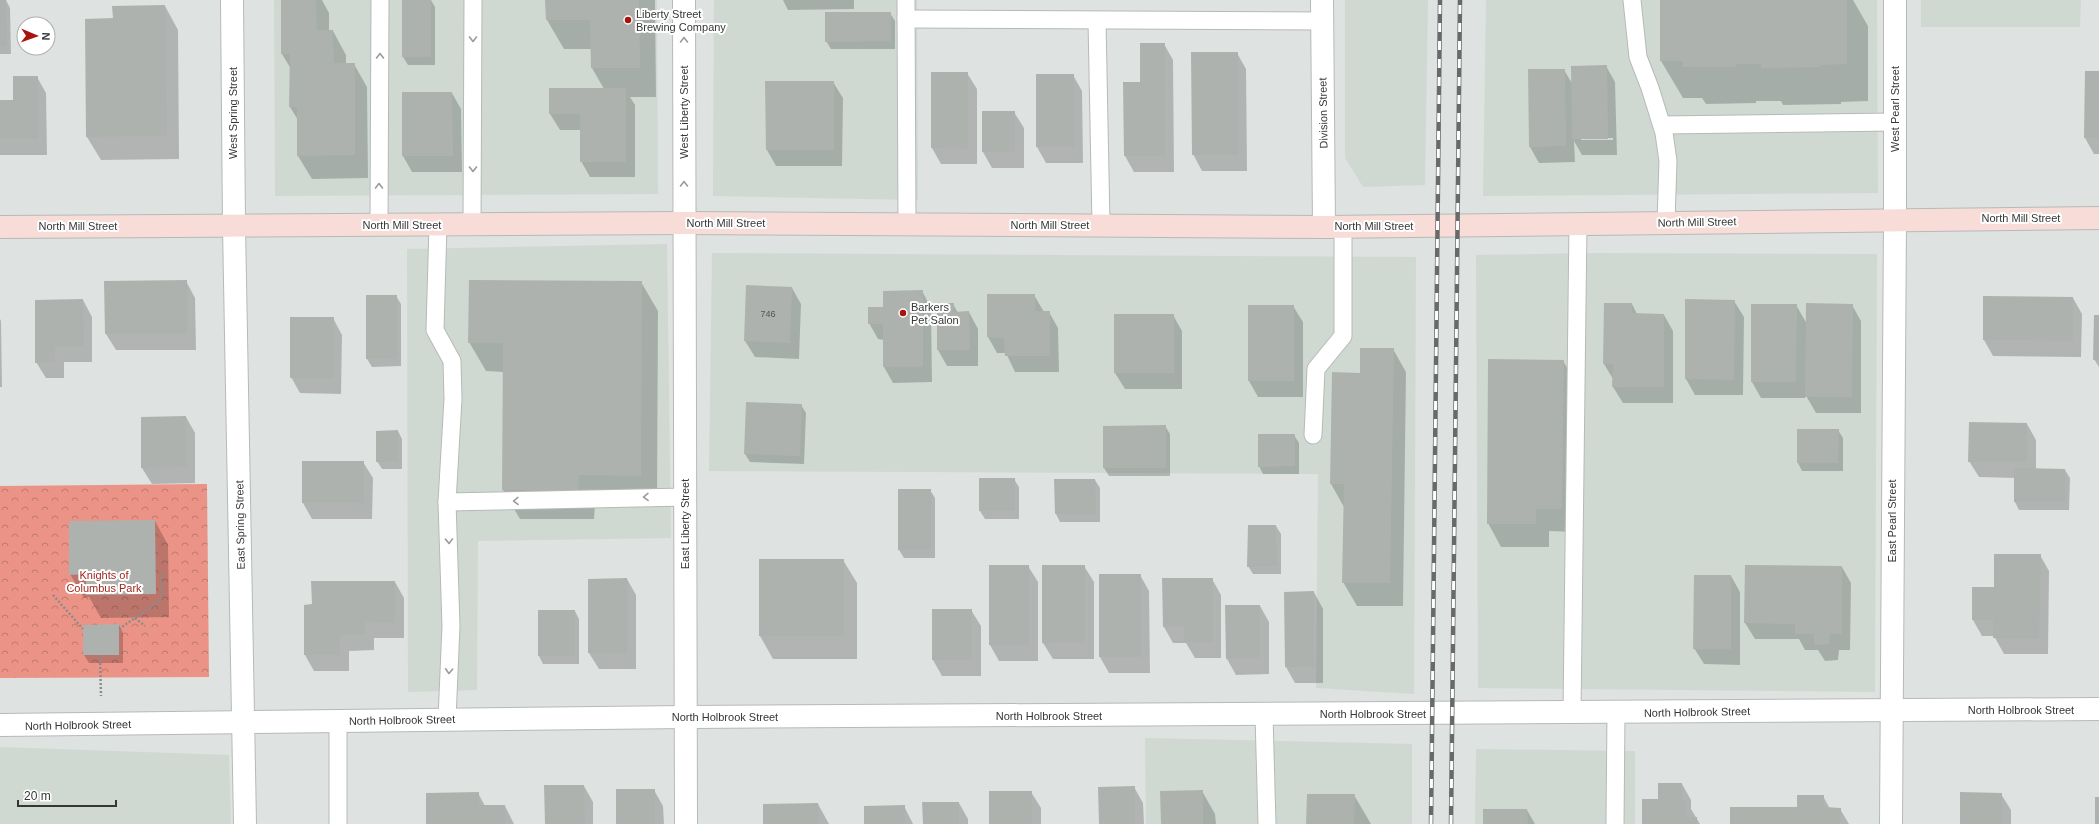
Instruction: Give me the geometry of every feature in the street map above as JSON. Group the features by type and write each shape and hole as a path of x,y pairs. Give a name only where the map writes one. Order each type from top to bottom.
{"street":[{"name":"West Spring Street","path":"232,0 234,226"},
{"name":"West Liberty Street","path":"684,0 684,223"},
{"name":"Division Street","path":"1322,0 1333,227"},
{"name":"West Pearl Street","path":"1895,0 1895,219"},
{"name":"North Mill Street","path":"0,227 684,223 1333,227 1895,219 2099,218"},
{"name":"East Pearl Street","path":"1890,824 1895,219"},
{"name":"East Liberty Street","path":"684,223 686,824"},
{"name":"East Spring Street","path":"234,226 245,824"},
{"name":"North Holbrook Street","path":"0,725 686,717 2099,710"}],"lane":[{"path":"379,225 380,0"},
{"path":"472,225 473,0"},
{"path":"906,0 907,225"},
{"path":"1632,0 1638,57 1662,125 1668,161 1666,222"},
{"path":"906,19 1322,22"},
{"path":"1097,21 1100,225"},
{"path":"1662,125 1895,122"},
{"path":"1572,713 1578,223"},
{"path":"438,225 435,330 452,361 453,399 447,502 451,626 447,720"},
{"path":"1313,435 1316,369 1343,336 1333,227"},
{"path":"447,502 685,496"},
{"path":"1615,824 1616,713"},
{"path":"1264,715 1267,824"},
{"path":"338,721 338,824"}],"path":[{"path":"119,629 161,600 161,572"},
{"path":"53,595 83,629"},
{"path":"135,618 145,626"},
{"path":"100,655 101,724"}],"shaded area":[{"path":"274,0 657,0 658,194 275,196"},
{"path":"714,0 917,0 918,200 713,196"},
{"path":"1345,0 1428,0 1425,185 1363,187 1345,158"},
{"path":"1486,0 1877,0 1878,193 1483,196"},
{"path":"1921,0 2081,0 2080,27 1921,27"},
{"path":"667,244 671,538 478,541 477,690 408,692 407,249"},
{"path":"712,253 1416,257 1414,694 1316,688 1318,474 709,471"},
{"path":"1595,253 1877,254 1875,692 1478,688 1476,255"},
{"path":"1145,738 1412,744 1412,824 1146,824"},
{"path":"0,747 229,755 231,824 0,824"},
{"path":"1476,749 1635,751 1635,824 1475,824"}],"green space":[{"name":"Knights of Columbus Park","path":"207,484 209,677 0,678 0,486"}],"building":[{"path":"0,0 6,0 7,46 0,47"},
{"path":"281,0 316,0 317,30 333,30 334,63 355,63 355,155 297,156 297,107 289,107 290,54 281,54"},
{"path":"402,0 431,0 431,57 402,57"},
{"path":"545,0 639,0 640,68 591,68 590,20 546,20"},
{"path":"1660,0 1847,0 1847,64 1820,65 1820,67 1761,68 1761,64 1736,64 1735,67 1683,67 1683,61 1660,61"},
{"path":"165,5 167,136 86,137 85,19 113,18 112,6"},
{"path":"825,12 891,12 891,41 825,42"},
{"path":"1140,43 1165,43 1165,156 1124,156 1123,82 1140,82"},
{"path":"1191,52 1238,52 1238,155 1192,155"},
{"path":"1607,65 1608,139 1572,139 1571,66"},
{"path":"1528,69 1565,69 1566,146 1529,147"},
{"path":"2085,71 2099,71 2099,138 2084,138"},
{"path":"931,72 968,72 968,149 931,148"},
{"path":"1036,74 1074,74 1074,147 1036,147"},
{"path":"13,76 38,76 38,139 0,139 0,100 13,100"},
{"path":"765,81 834,81 834,150 766,150"},
{"path":"549,88 626,88 626,162 580,162 580,114 549,114"},
{"path":"402,92 452,92 453,156 402,156"},
{"path":"982,111 1015,111 1015,152 982,152"},
{"path":"187,280 187,334 105,334 104,281"},
{"path":"469,280 642,281 641,476 579,475 578,490 502,490 503,343 468,343"},
{"path":"746,285 792,287 790,343 744,341"},
{"path":"923,290 923,367 883,367 883,324 868,324 868,307 883,307 883,291"},
{"path":"987,294 1035,294 1035,311 1050,311 1050,356 1005,356 1004,338 987,337"},
{"path":"366,295 397,295 397,359 366,359"},
{"path":"1983,296 2073,297 2073,341 1983,340"},
{"path":"83,299 84,346 55,346 55,362 35,363 35,300"},
{"path":"1685,299 1735,300 1734,380 1685,379"},
{"path":"937,303 954,303 953,312 969,311 970,350 937,350"},
{"path":"1604,303 1632,303 1632,313 1664,314 1664,387 1612,387 1613,364 1603,364"},
{"path":"1806,303 1853,304 1852,397 1805,397"},
{"path":"1751,304 1797,304 1796,382 1751,382"},
{"path":"1248,305 1294,305 1294,381 1248,381"},
{"path":"1114,314 1174,314 1174,373 1114,373"},
{"path":"2094,315 2099,315 2099,360 2093,360"},
{"path":"290,317 334,317 333,378 290,378"},
{"path":"1360,348 1394,348 1390,583 1342,583 1344,484 1330,484 1332,372 1360,373"},
{"path":"1488,359 1564,360 1562,509 1536,509 1536,524 1487,524"},
{"path":"746,402 802,404 800,456 744,454"},
{"path":"186,416 187,467 141,468 141,417"},
{"path":"1969,422 2027,423 2027,462 1968,462"},
{"path":"1166,425 1166,468 1103,468 1103,426"},
{"path":"1797,429 1839,429 1838,463 1797,463"},
{"path":"398,430 398,462 376,462 376,431"},
{"path":"1258,434 1295,434 1295,466 1258,467"},
{"path":"302,461 364,461 364,503 302,503"},
{"path":"2014,468 2065,469 2065,502 2014,502"},
{"path":"979,478 1015,478 1015,511 979,511"},
{"path":"1054,479 1095,479 1096,514 1055,514"},
{"path":"898,489 931,489 931,550 898,550"},
{"path":"155,520 156,594 86,595 86,574 69,575 69,521"},
{"path":"1248,525 1276,525 1277,566 1247,567"},
{"path":"1994,554 2041,554 2039,639 1993,638 1993,620 1972,620 1972,587 1994,587"},
{"path":"759,559 844,559 844,636 759,636"},
{"path":"989,565 1029,565 1029,645 989,645"},
{"path":"1042,565 1085,565 1085,643 1042,643"},
{"path":"1745,565 1842,566 1842,634 1830,634 1829,644 1814,645 1814,634 1795,634 1795,624 1744,623"},
{"path":"1099,574 1141,574 1141,657 1099,657"},
{"path":"1694,575 1731,575 1731,649 1693,649"},
{"path":"627,578 627,653 588,653 588,579"},
{"path":"1162,578 1213,578 1213,642 1184,642 1184,627 1163,627"},
{"path":"311,581 395,581 395,623 365,622 365,634 340,635 340,655 304,655 304,605 312,604"},
{"path":"1314,591 1314,667 1285,667 1284,592"},
{"path":"1225,605 1260,605 1260,658 1226,659"},
{"path":"932,609 972,609 972,660 932,660"},
{"path":"538,610 575,610 575,656 538,656"},
{"path":"119,624 119,655 83,655 83,625"},
{"path":"1658,783 1682,783 1682,800 1686,799 1686,817 1697,817 1697,824 1642,824 1642,799 1658,799"},
{"path":"544,785 584,785 585,824 545,824"},
{"path":"1135,786 1135,824 1099,824 1098,787"},
{"path":"616,789 655,789 655,824 616,824"},
{"path":"1203,790 1203,824 1161,824 1160,791"},
{"path":"989,791 1032,791 1032,824 989,824"},
{"path":"479,792 479,805 505,805 505,824 426,824 426,793"},
{"path":"1960,792 2002,793 2002,824 1960,824"},
{"path":"1307,794 1355,794 1354,824 1306,824"},
{"path":"1797,795 1824,795 1824,807 1841,808 1840,824 1730,824 1730,807 1797,807"},
{"path":"2095,797 2099,797 2099,824 2095,824"},
{"path":"922,802 959,802 959,824 923,824"},
{"path":"818,803 819,824 763,824 763,804"},
{"path":"905,805 905,824 864,824 864,806"},
{"path":"1483,809 1527,809 1528,824 1483,824"}],"railway":[{"path":"1431,824 1440,0"},
{"path":"1451,824 1460,0"}],"place":[{"name":"Liberty Street Brewing Company","path":"628,20"},
{"name":"Barkers Pet Salon","path":"903,313"}]}
